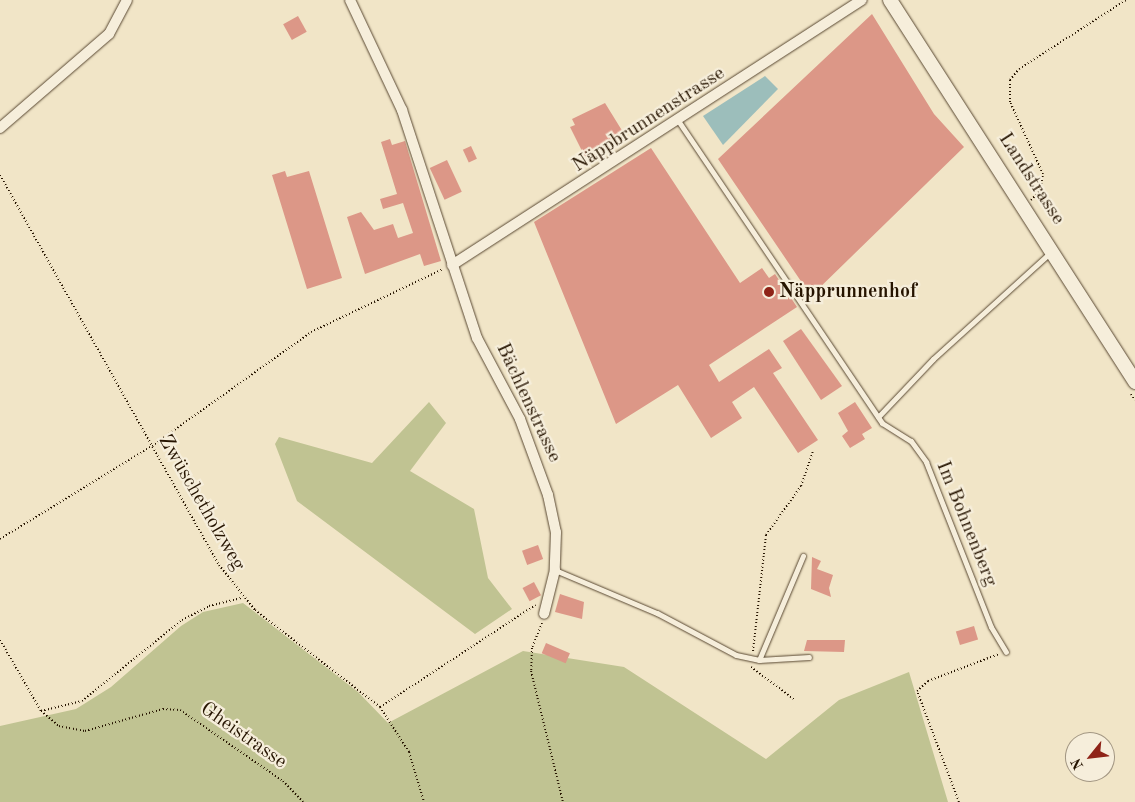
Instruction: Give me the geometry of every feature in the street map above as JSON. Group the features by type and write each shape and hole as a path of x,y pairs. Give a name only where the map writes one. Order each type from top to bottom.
{"main road":[{"name":"Landstrasse","path":"890,0 1024,204 1135,382"}],"street":[{"path":"0,128 109,34 127,0"},
{"name":"Bächlenstrasse","path":"350,0 402,110 477,338 538,462 556,532 555,570 546,609"},
{"name":"Näppbrunnenstrasse","path":"452,265 679,122 862,0"}],"lane":[{"name":"Im Bohnenberg","path":"679,122 878,417 910,441 926,462 988,619 1006,652"},
{"path":"878,417 933,359 1053,251"},
{"path":"759,660 803,556"},
{"path":"555,570 657,613 736,654 759,660 809,657"}],"path":[{"path":"1024,204 1040,191 1042,174 1010,102 1010,80 1019,69 1126,0"},
{"name":"Zwüschetholzweg","path":"0,175 152,446 242,598 380,706 409,752 424,802"},
{"path":"0,538 152,446 310,332 452,265"},
{"path":"753,658 766,535 800,486 813,452"},
{"path":"41,711 82,702 182,620 209,606 242,598"},
{"path":"380,706 539,603 546,609 532,648 532,671 563,802"},
{"name":"Gheistrasse","path":"0,640 41,711 59,726 80,731 163,709 180,710 283,781 303,802"},
{"path":"959,802 917,691 928,681 1006,652"},
{"path":"736,654 795,700"}],"green space":[{"path":"429,402 446,423 410,471 474,509 488,578 512,609 475,634 297,501 275,444 279,437 372,463"},
{"path":"243,603 358,692 388,723 523,651 624,667 766,759 839,700 909,672 948,802 0,802 0,726 76,709 111,687 181,626 203,612"}],"water":[{"path":"765,76 778,89 723,145 703,116"}],"building":[{"path":"872,14 934,114 964,147 811,296 718,159"},
{"path":"298,16 307,32 292,40 283,24"},
{"path":"605,103 626,137 585,157 570,127 575,125 572,119"},
{"path":"390,139 392,145 405,141 441,261 424,266 420,254 365,274 347,217 361,212 374,230 393,224 398,238 413,233 403,203 383,209 380,199 397,194 381,142"},
{"path":"471,146 477,159 469,162 463,150"},
{"path":"651,148 740,283 762,268 769,278 775,274 797,307 709,365 719,382 769,349 782,368 773,373 818,440 798,453 754,387 732,402 742,418 711,438 678,385 616,424 534,222"},
{"path":"447,160 462,192 445,200 430,168"},
{"path":"285,171 287,177 309,171 342,278 307,289 272,175"},
{"path":"801,329 842,386 821,400 783,341"},
{"path":"855,402 872,428 862,434 865,439 850,448 842,436 848,431 838,413"},
{"path":"538,545 543,559 527,565 522,551"},
{"path":"812,557 821,561 817,569 833,575 829,588 831,597 811,589"},
{"path":"534,582 541,595 530,601 523,588"},
{"path":"560,594 584,602 582,619 555,612"},
{"path":"974,626 978,639 960,645 956,632"},
{"path":"807,640 845,640 844,652 804,651"},
{"path":"546,643 570,653 566,663 542,653"}],"place":[{"name":"Näpprunnenhof","path":"769,292"}]}
